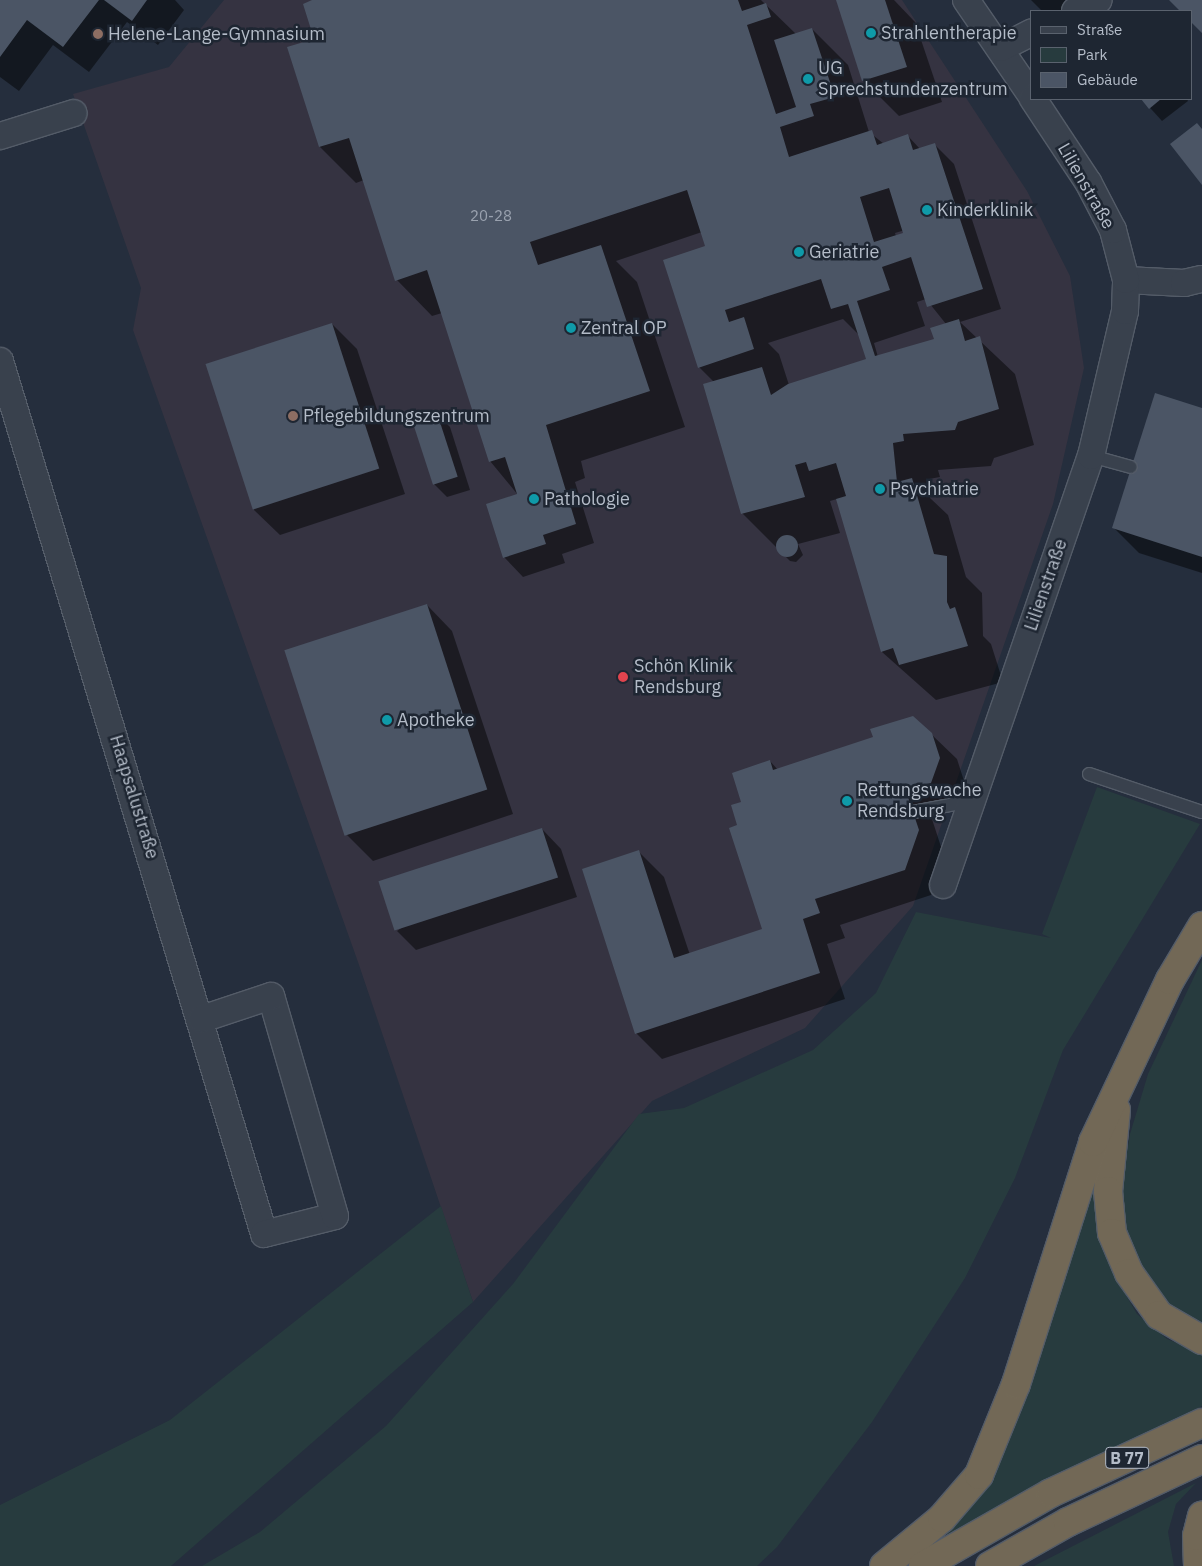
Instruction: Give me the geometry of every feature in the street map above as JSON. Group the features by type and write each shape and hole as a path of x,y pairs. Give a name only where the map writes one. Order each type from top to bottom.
{"highway":[{"path":"884,1566 942,1518 978,1476 1016,1384 1077,1183 1117,1100 1170,980 1202,926"},
{"path":"1117,1100 1108,1191 1112,1233 1129,1274 1159,1314 1202,1340"},
{"name":"B 77","path":"924,1566 1051,1494 1202,1423"},
{"name":"B 77","path":"990,1566 1068,1522 1202,1459"},
{"path":"1198,1566 1197,1536 1202,1516"}],"street":[{"path":"966,0 1001,48 1030,93"},
{"path":"1077,10 1099,0"},
{"path":"1001,48 1030,34"},
{"name":"Lilienstraße","path":"943,885 1091,456 1119,343 1126,280 1113,230 1088,182 1034,100"},
{"path":"0,136 74,113"},
{"path":"1126,280 1184,283 1202,279"},
{"name":"Haapsalustraße","path":"0,361 202,1019 264,1234 335,1216 271,996 202,1019"}],"lane":[{"path":"1091,456 1131,467"},
{"path":"1089,774 1202,812"},
{"path":"914,812 972,801"}],"shaded area":[{"name":"Schön Klinik Rendsburg","path":"224,0 902,0 1027,191 1070,276 1084,368 1053,504 913,906 805,1028 652,1101 473,1302 358,962 133,330 141,288 73,94 169,67"}],"green space":[{"path":"1097,787 1200,824 1063,1050 1015,1178 965,1278 872,1422 777,1547 757,1566 202,1566 260,1532 386,1426 513,1284 639,1114 684,1108 813,1050 876,993 916,912 1051,938 1042,934"},
{"path":"1202,960 1202,1328 1181,1318 1156,1293 1129,1245 1119,1203 1130,1134 1148,1074"},
{"path":"1085,1185 1094,1186 1103,1244 1113,1273 1137,1314 1167,1339 1202,1353 1202,1406 949,1538 943,1528"},
{"path":"441,1206 473,1302 171,1566 0,1566 0,1505 170,1420"},
{"path":"1196,1483 1176,1504 1168,1532 1174,1566 1034,1566"}],"building":[{"path":"0,0 99,0 63,47 27,20 0,57"},
{"path":"104,0 147,0 132,21"},
{"path":"312,0 738,0 742,11 766,3 771,17 747,25 776,114 796,107 774,40 812,28 835,97 810,104 814,116 780,127 789,157 872,130 877,145 908,134 913,150 935,143 983,289 927,307 911,257 882,267 890,290 857,301 875,356 934,339 930,328 959,319 965,341 980,336 999,409 958,422 955,430 903,434 904,441 893,443 897,482 912,478 934,554 947,556 947,602 950,609 955,607 968,646 899,665 893,648 881,652 836,499 846,496 836,463 809,471 806,462 795,465 805,497 741,514 703,384 762,367 771,395 788,384 866,359 848,304 831,309 821,279 725,310 729,322 744,317 754,349 698,368 663,260 705,246 687,190 530,242 538,265 601,245 650,391 546,425 576,524 543,535 546,544 503,558 486,504 517,494 505,457 489,462 427,270 395,281 349,138 319,147 287,47 314,39 303,4","holes":["889,188 903,233 874,242 860,197"]},
{"name":"Strahlentherapie","path":"836,0 885,0 907,67 862,81"},
{"path":"1169,0 1202,0 1202,33 1192,23 1192,10 1179,10"},
{"path":"1142,100 1160,100 1149,109"},
{"path":"1197,123 1202,129 1202,185 1170,144"},
{"name":"Pflegebildungszentrum","path":"332,323 379,469 253,510 206,364"},
{"path":"1155,393 1202,408 1202,557 1112,528"},
{"path":"437,413 458,477 433,485 412,421"},
{"path":"787,535 795,538 798,546 795,554 787,557 779,554 776,546 779,538"},
{"name":"Apotheke","path":"427,604 487,789 345,836 284,650"},
{"path":"913,716 932,733 940,758 931,783 906,791 919,830 905,870 815,899 820,913 803,919 820,973 635,1034 582,869 639,850 674,958 762,929 729,828 737,825 731,805 741,802 732,773 770,760 773,770 873,737 870,729"},
{"path":"542,828 558,877 394,931 378,881"}],"place":[{"name":"Strahlentherapie","path":"871,33"},
{"name":"Helene-Lange-Gymnasium","path":"98,34"},
{"name":"UG Sprechstundenzentrum","path":"808,79"},
{"name":"Kinderklinik","path":"927,210"},
{"name":"Geriatrie","path":"799,252"},
{"name":"Zentral OP","path":"571,328"},
{"name":"Pflegebildungszentrum","path":"293,416"},
{"name":"Psychiatrie","path":"880,489"},
{"name":"Pathologie","path":"534,499"},
{"name":"Schön Klinik Rendsburg","path":"623,677"},
{"name":"Apotheke","path":"387,720"},
{"name":"Rettungswache Rendsburg","path":"847,801"}]}
